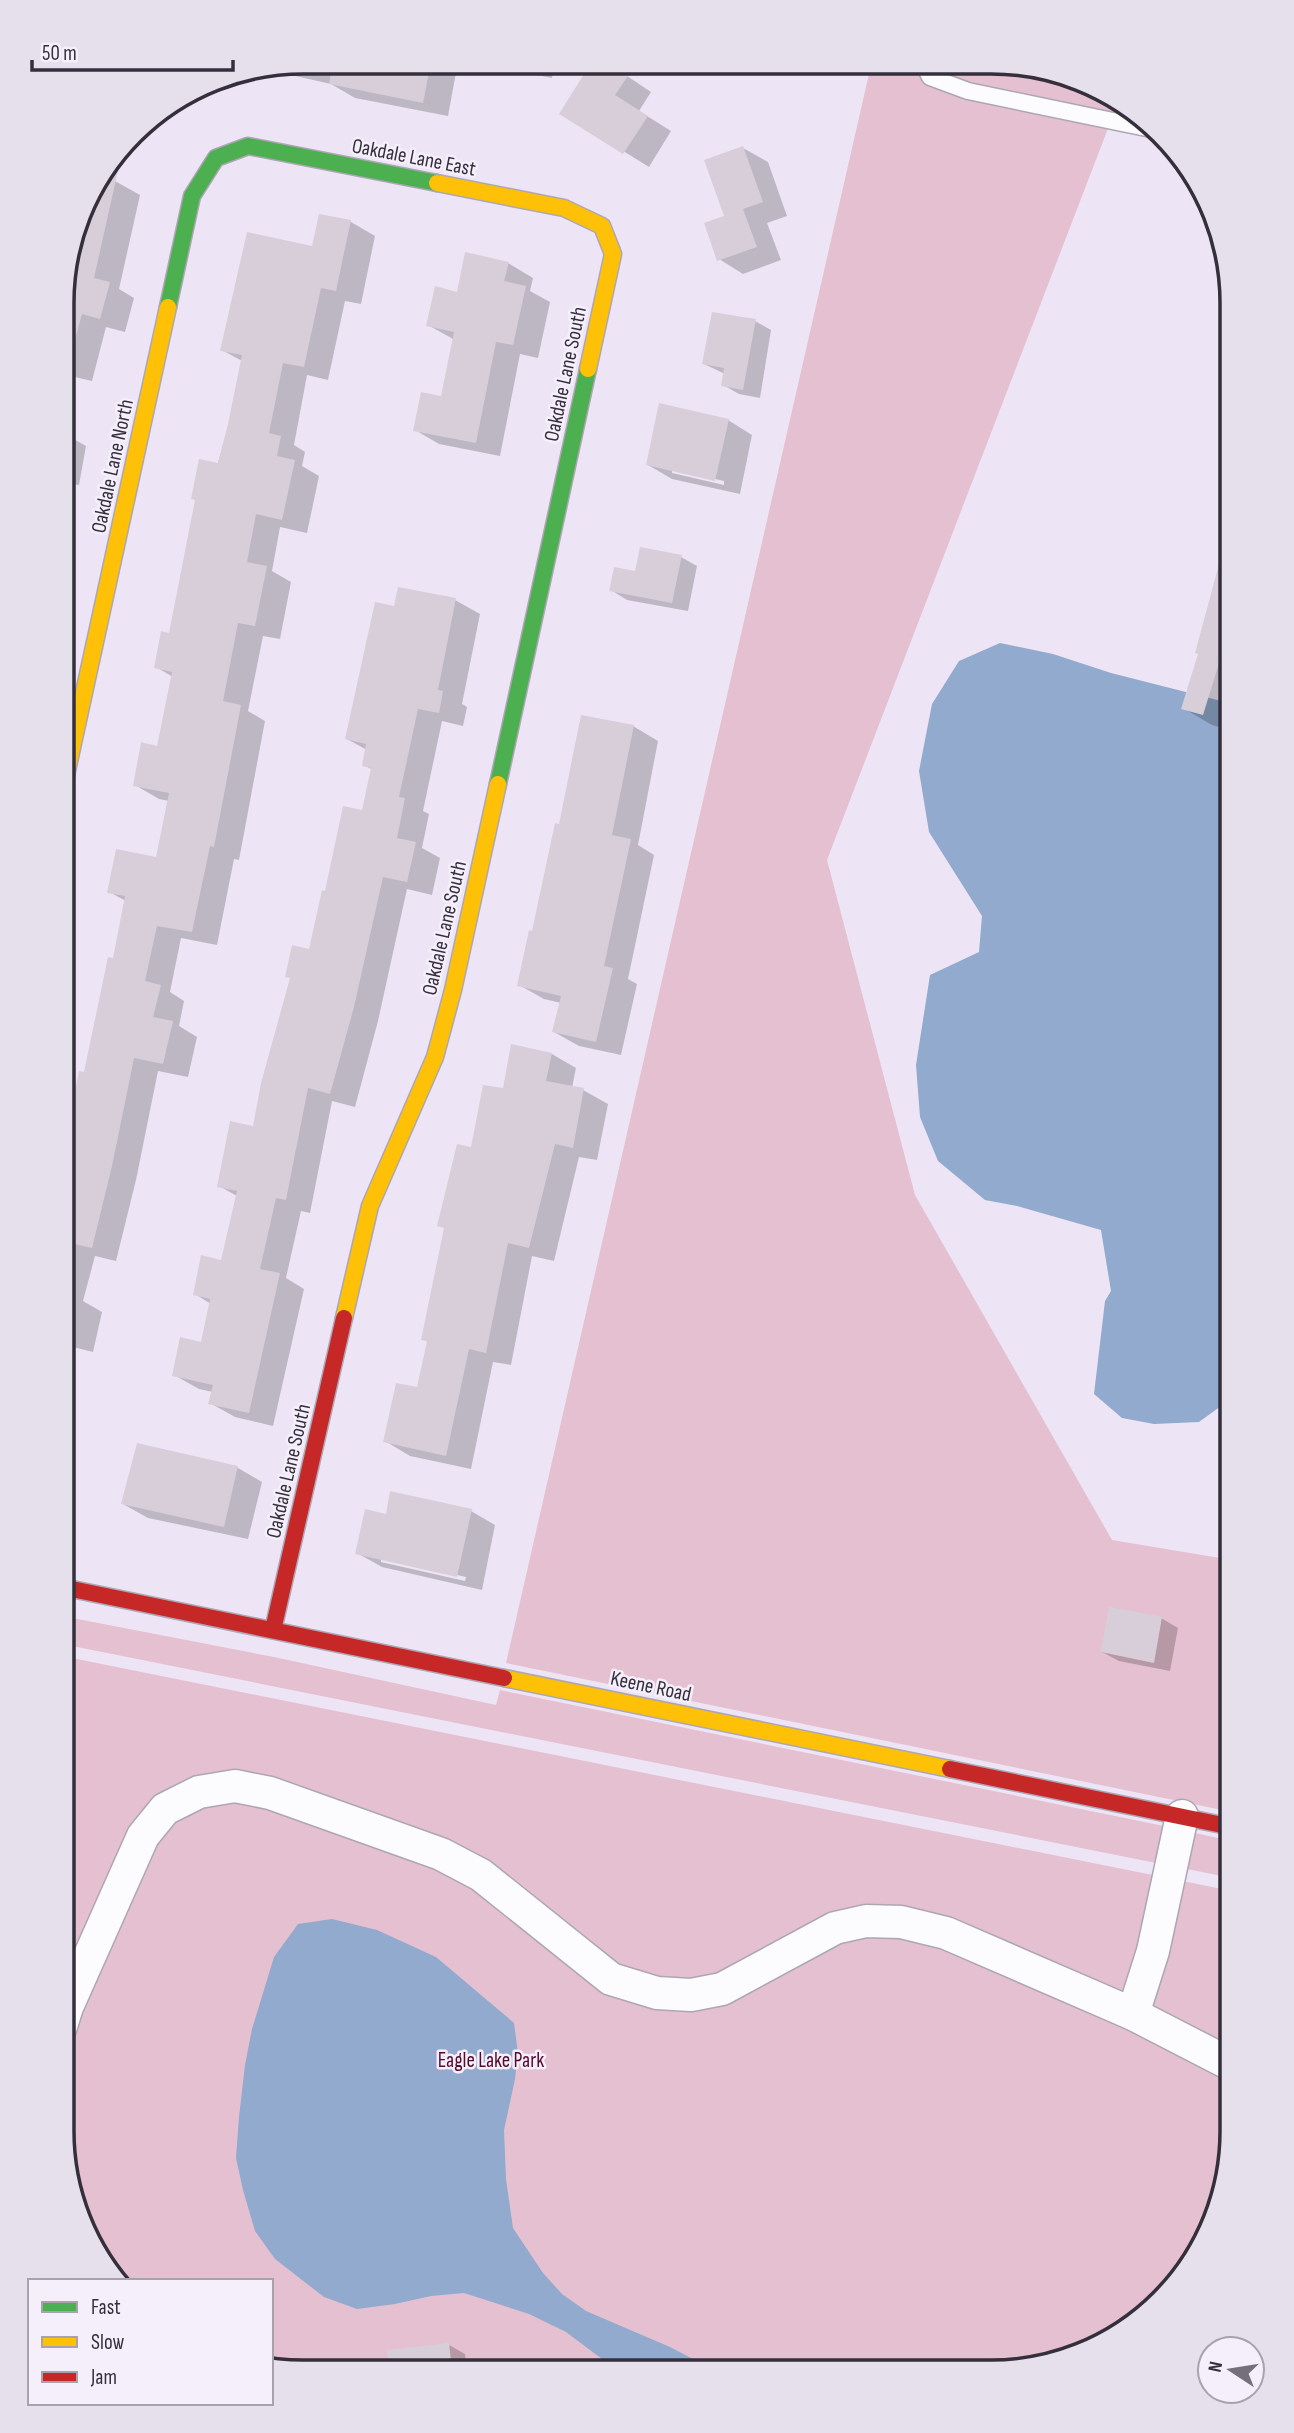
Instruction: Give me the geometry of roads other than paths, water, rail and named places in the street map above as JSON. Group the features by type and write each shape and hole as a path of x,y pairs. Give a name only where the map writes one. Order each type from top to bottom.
{"street":[{"name":"Oakdale Lane East","path":"216,158 248,146 565,208 602,226"},
{"name":"Oakdale Lane North","path":"74,738 192,196 216,158"},
{"name":"Oakdale Lane South","path":"273,1630 370,1206 435,1057 453,990 613,254 602,226"},
{"name":"Keene Road","path":"74,1589 1220,1824"},
{"path":"74,1991 143,1836 165,1809 198,1792 235,1786 270,1793 441,1854 481,1875 611,1979 657,1993 691,1995 722,1989 835,1928 866,1921 901,1922 946,1933 1133,2014 1220,2059"},
{"path":"1133,2014 1153,1951 1182,1816"}],"lane":[{"path":"928,74 930,77 968,91 1137,126"}],"water":[{"path":"1000,643 1053,654 1111,673 1220,701 1220,1407 1199,1422 1154,1424 1122,1418 1094,1394 1105,1301 1111,1291 1101,1230 1017,1206 985,1200 938,1161 920,1117 916,1065 930,975 979,952 982,916 929,832 919,771 932,704 959,661"},
{"path":"332,1919 377,1930 436,1957 514,2023 518,2053 504,2130 506,2179 513,2228 543,2273 562,2294 586,2311 695,2360 603,2360 566,2332 529,2314 464,2293 357,2309 324,2297 275,2259 255,2231 236,2158 245,2065 252,2029 274,1957 298,1924"}],"park label":[{"name":"Eagle Lake Park","path":"491,2060"}]}
